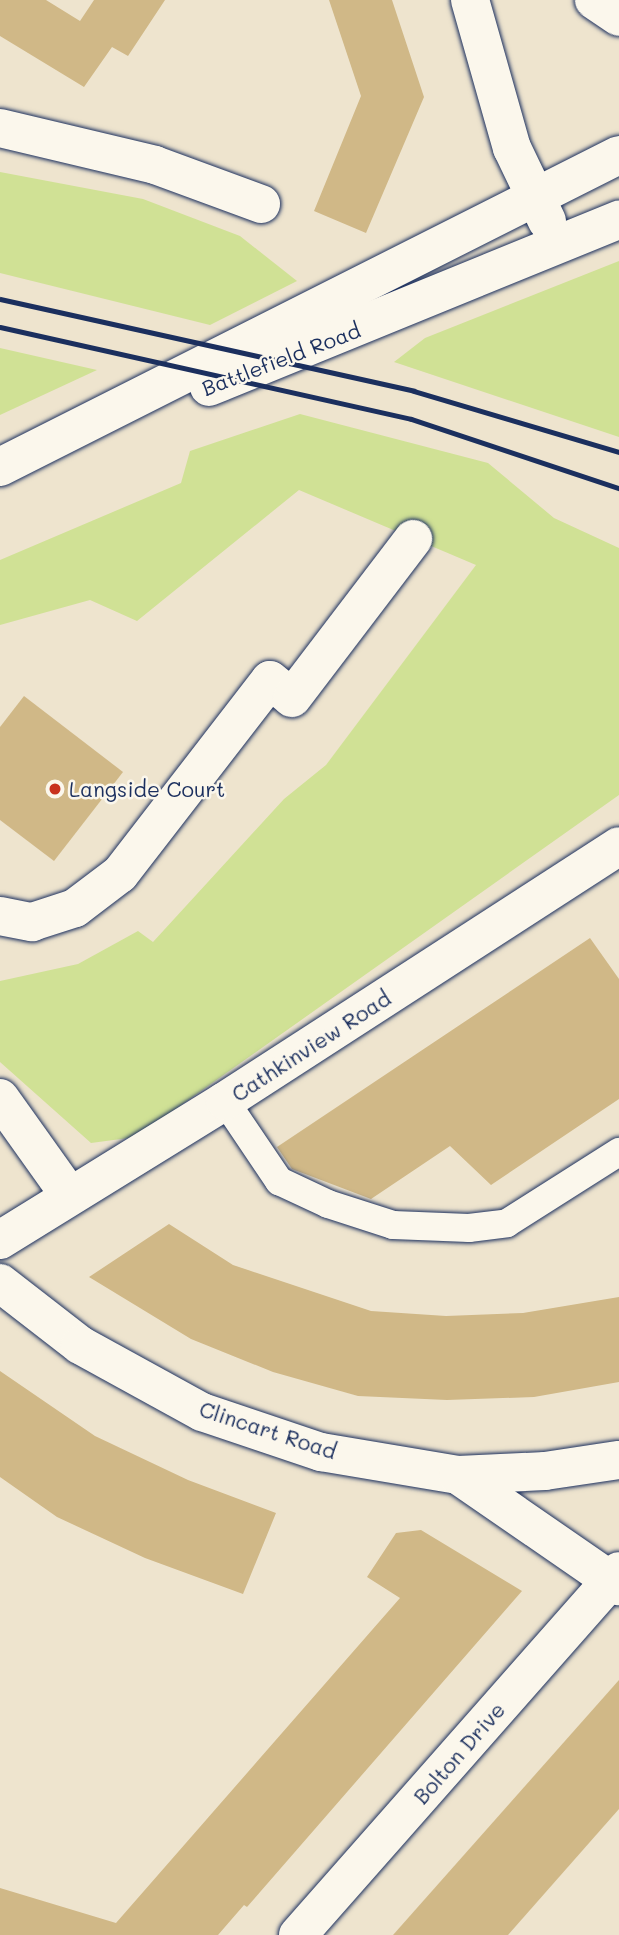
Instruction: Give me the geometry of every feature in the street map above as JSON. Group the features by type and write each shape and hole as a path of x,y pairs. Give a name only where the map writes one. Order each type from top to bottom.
{"street":[{"path":"470,0 512,148 535,199 560,244"},
{"path":"594,0 619,17"},
{"path":"0,128 155,165 261,204"},
{"name":"Battlefield Road","path":"0,468 619,155"},
{"name":"Battlefield Road","path":"0,468 619,220"},
{"path":"0,916 32,922 75,908 120,874 270,680 292,698 413,539"},
{"name":"Cathkinview Road","path":"0,1240 225,1101 619,846"},
{"path":"0,1098 70,1196"},
{"name":"Clincart Road","path":"0,1283 80,1345 202,1412 321,1451 457,1475 616,1579"},
{"path":"457,1475 545,1471 619,1460"},
{"name":"Bolton Drive","path":"298,1935 616,1579"}],"lane":[{"path":"225,1101 279,1181 328,1204 393,1225 469,1228 507,1223 619,1153"}],"green space":[{"path":"0,172 143,199 240,236 297,281 210,325 0,273"},
{"path":"619,261 619,437 394,362 425,338"},
{"path":"0,348 97,370 0,415"},
{"path":"300,414 488,463 554,518 619,548 619,795 136,1137 91,1143 0,1062 0,981 78,964 138,931 153,942 284,799 326,765 476,565 299,490 137,621 90,600 0,625 0,560 181,483 190,451"}],"building":[{"path":"0,0 46,0 80,21 94,0 165,0 128,56 112,47 84,87 0,36"},
{"path":"329,0 392,0 424,97 366,233 314,211 361,96"},
{"name":"Langside Court","path":"24,696 123,772 54,861 0,820 0,727"},
{"path":"590,938 619,979 619,1099 491,1185 450,1146 371,1199 292,1169 277,1147"},
{"path":"169,1224 233,1265 371,1311 446,1316 523,1313 619,1297 619,1382 534,1397 447,1400 358,1396 273,1372 191,1339 89,1277"},
{"path":"0,1371 95,1436 188,1480 276,1513 243,1594 145,1558 57,1517 0,1477"},
{"path":"421,1530 522,1591 247,1907 244,1905 218,1935 0,1935 0,1888 116,1923 400,1598 367,1577 396,1533"},
{"path":"619,1680 619,1809 508,1935 393,1935"}],"railway":[{"path":"0,299 414,391 619,452"},
{"path":"0,327 411,419 619,488"}],"place":[{"name":"Langside Court","path":"55,789"}]}
